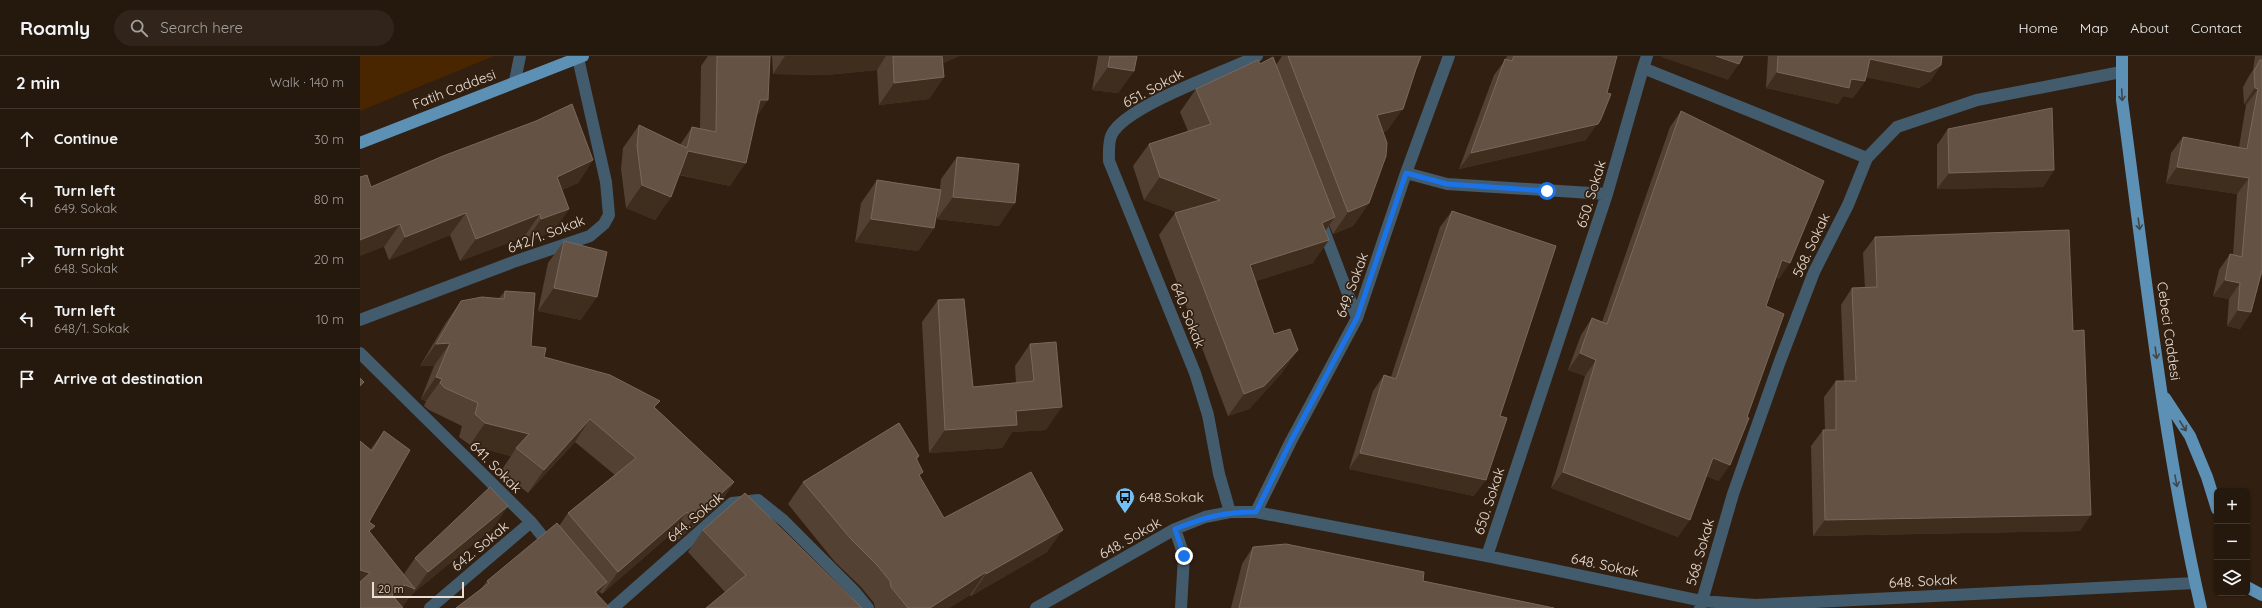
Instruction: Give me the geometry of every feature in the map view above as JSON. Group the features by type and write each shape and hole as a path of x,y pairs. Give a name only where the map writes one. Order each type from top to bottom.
{"main road":[{"name":"Cebeci Caddesi","path":"2122,56 2122,100 2162,394 2201,608"},
{"name":"Fatih Caddesi","path":"360,142 580,57"},
{"path":"2162,394 2190,436 2207,477 2214,499"},
{"path":"2250,589 2262,595"}],"street":[{"path":"515,81 520,56"},
{"path":"1256,56 1262,71"},
{"name":"651. Sokak","path":"1112,134 1126,119 1145,107 1256,56"},
{"name":"649. Sokak","path":"1256,512 1291,441 1357,318 1406,173 1449,56"},
{"name":"650. Sokak","path":"1487,556 1607,194 1647,56"},
{"name":"642/1. Sokak","path":"360,320 516,261 590,236 604,224 609,215 606,182 580,57"},
{"path":"1643,68 1867,158"},
{"name":"568. Sokak","path":"1701,604 1733,494 1780,361 1814,272 1848,205 1867,158 1897,127 1977,100 2121,72"},
{"name":"640. Sokak","path":"1112,134 1109,161 1195,373 1208,415 1219,474 1230,512"},
{"path":"1406,173 1447,184 1607,194"},
{"path":"1319,219 1357,318"},
{"name":"641. Sokak","path":"360,353 531,522 560,556"},
{"name":"644. Sokak","path":"613,608 732,503 758,500 783,520 855,592 868,608"},
{"name":"648. Sokak","path":"1036,608 1175,529 1205,517 1230,512 1256,512 1487,556 1701,604 1755,604 2196,583"},
{"name":"642. Sokak","path":"430,608 531,522"},
{"path":"1175,529 1184,556 1181,608"}],"shaded area":[{"path":"360,56 494,56 360,111"}],"building":[{"path":"717,56 770,56 768,100 760,100 746,163 688,151 671,197 642,185 637,146 639,125 687,148 692,127 716,132"},
{"path":"893,56 942,56 944,77 894,83"},
{"path":"1110,56 1137,56 1134,71 1108,67"},
{"path":"1288,56 1421,56 1403,109 1377,115 1387,143 1386,156 1369,203 1348,212"},
{"path":"1514,56 1617,56 1607,93 1611,94 1598,124 1471,153 1505,59 1512,61"},
{"path":"1716,56 1743,56 1739,64"},
{"path":"1778,56 1942,56 1941,65 1930,72 1870,59 1865,81 1851,79 1849,88 1777,72"},
{"path":"1273,57 1335,217 1322,223 1329,240 1250,265 1274,334 1290,329 1298,350 1264,386 1244,394 1175,213 1220,200 1160,177 1149,144 1211,124 1196,89 1258,60 1260,64"},
{"path":"2260,60 2262,60 2262,270 2251,312 2238,310 2240,283 2225,280 2230,254 2242,257 2249,178 2177,167 2183,137 2247,149 2258,89 2255,88 2254,71"},
{"path":"572,104 593,160 557,177 569,209 541,219 540,214 476,239 466,213 405,237 400,224 360,240 360,177 367,175 371,187 443,156 536,121"},
{"path":"2052,108 2054,170 1949,173 1948,129"},
{"path":"1681,111 1824,181 1790,263 1782,260 1766,306 1784,314 1747,417 1749,418 1730,465 1713,458 1690,520 1563,472 1596,360 1580,353 1592,318 1607,324"},
{"path":"957,157 1019,164 1015,203 953,197"},
{"path":"877,180 941,190 934,228 871,219"},
{"path":"1452,211 1556,246 1500,416 1507,418 1486,480 1360,453 1384,375 1396,379"},
{"path":"2069,230 2073,331 2084,330 2091,515 1825,520 1823,430 1836,430 1836,381 1856,381 1852,288 1877,287 1875,237"},
{"path":"564,241 607,252 597,297 554,288"},
{"path":"505,291 535,293 531,346 546,348 544,357 610,375 660,401 654,407 734,482 693,519 687,512 618,572 568,513 636,458 590,419 544,470 516,448 529,434 485,423 475,414 478,403 445,388 440,383 442,379 436,377 450,343 436,344 461,301 482,297 504,299"},
{"path":"964,299 973,387 1034,381 1030,344 1056,342 1062,407 1016,411 1017,425 945,430 938,300"},
{"path":"360,378 364,382 360,386"},
{"path":"899,423 919,456 916,458 923,472 919,475 944,518 1031,472 1063,530 986,574 986,572 930,608 908,608 891,587 890,581 877,565 851,539 803,482"},
{"path":"384,431 410,450 369,522 375,526 369,531 415,589 405,585 392,595 403,608 360,608 360,582 370,573 360,570 360,441 372,451"},
{"path":"490,487 508,506 428,572 415,558"},
{"path":"745,493 862,608 706,608 746,575 703,530"},
{"path":"557,523 607,582 595,592 610,608 456,608 489,583 487,581"},
{"path":"1286,544 1424,572 1423,581 1554,608 1239,608 1253,547"}],"place":[{"name":"648.Sokak","path":"1125,514"}],"route":[{"path":"1184,556 1175,529 1205,517 1230,512 1256,512 1291,441 1357,318 1406,173 1447,184 1547,191"}]}
